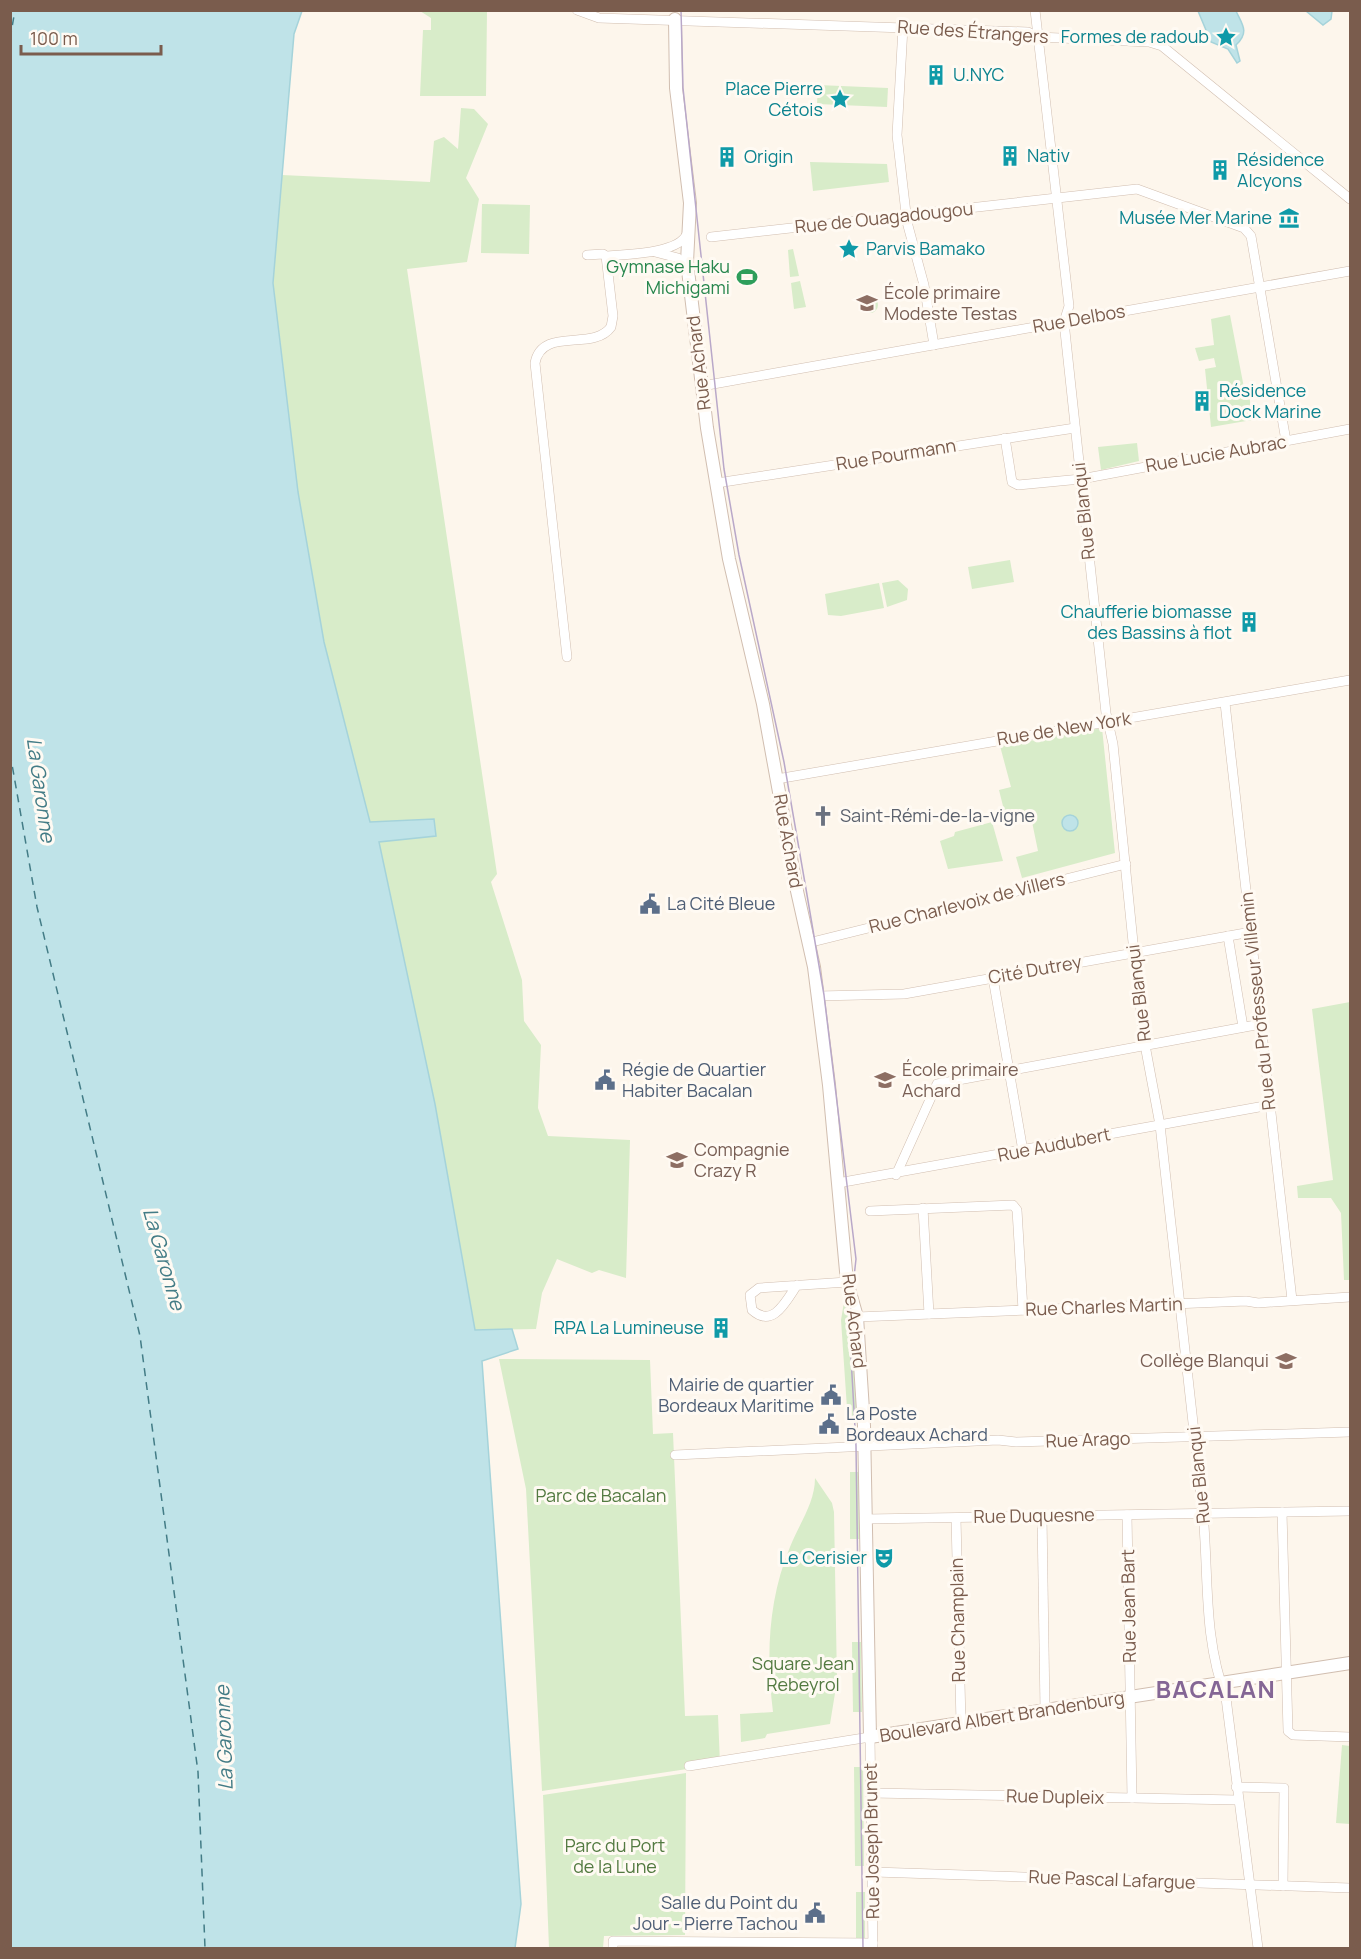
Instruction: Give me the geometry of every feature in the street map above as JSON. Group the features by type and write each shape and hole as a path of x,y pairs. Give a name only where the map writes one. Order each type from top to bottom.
{"street":[{"name":"Rue des Étrangers","path":"577,10 599,18 675,15 971,32 1028,32 1038,37 1149,42 1162,46 1350,199"},
{"name":"Rue Blanqui","path":"1035,10 1069,306 1064,322 1075,428 1108,721 1112,735 1145,1045 1160,1125 1203,1514 1207,1554 1205,1580 1215,1669 1226,1698 1248,1885 1258,1948"},
{"name":"Rue Achard","path":"675,15 676,85 690,202 687,234 688,271 702,386 729,558 763,704 819,996 847,1282 857,1317 865,1482"},
{"path":"903,27 897,135 906,215 924,285 934,345"},
{"name":"Rue de Ouagadougou","path":"711,237 1143,189 1244,228 1251,236 1286,441"},
{"path":"587,255 603,254 606,256 650,251 678,245 687,234"},
{"path":"650,251 678,258 688,271"},
{"path":"567,657 536,363 540,352 551,343 598,337 611,327 606,256"},
{"name":"Rue Delbos","path":"702,386 1350,271"},
{"name":"Rue Pourmann","path":"717,483 1075,428"},
{"name":"Rue Lucie Aubrac","path":"1005,438 1014,485 1081,479 1350,429"},
{"name":"Rue de New York","path":"777,778 1350,680"},
{"name":"Rue du Professeur Villemin","path":"1225,703 1292,1300"},
{"name":"Rue Charlevoix de Villers","path":"808,943 1126,864"},
{"name":"Cité Dutrey","path":"819,996 904,994 1251,932"},
{"path":"1228,936 1243,1027"},
{"path":"993,978 1023,1151"},
{"path":"896,1175 937,1084 1261,1024"},
{"name":"Rue Audubert","path":"838,1184 1270,1105"},
{"path":"870,1211 1013,1205 1017,1210 1023,1310"},
{"path":"924,1209 929,1314"},
{"path":"796,1286 773,1316 765,1318 752,1310 750,1295 754,1291 796,1286 847,1282"},
{"name":"Rue Charles Martin","path":"857,1317 1350,1297"},
{"name":"Rue Arago","path":"675,1455 998,1440 1016,1442 1350,1432"},
{"name":"Rue Joseph Brunet","path":"865,1482 874,1872 873,1946"},
{"name":"Rue Duquesne","path":"866,1519 1350,1511"},
{"path":"1282,1512 1286,1673 1290,1734 1350,1737"},
{"name":"Rue Jean Bart","path":"1127,1515 1132,1798"},
{"path":"1041,1516 1045,1710"},
{"name":"Rue Champlain","path":"956,1518 961,1723"},
{"name":"Boulevard Albert Brandenburg","path":"689,1766 1350,1663"},
{"path":"1236,1787 1284,1788 1283,1886"},
{"name":"Rue Dupleix","path":"872,1793 1238,1800"},
{"name":"Rue Pascal Lafargue","path":"874,1872 1350,1888"},
{"path":"613,1948 613,1941 873,1946"}],"green space":[{"path":"420,11 487,11 486,96 420,96 423,30 431,30 431,18"},
{"path":"818,85 888,88 887,107 817,104"},
{"path":"461,108 474,109 488,124 466,178 479,199 467,262 407,269 497,874 491,882 522,980 524,1021 541,1045 538,1108 548,1136 630,1140 626,1278 599,1270 592,1273 557,1259 542,1293 536,1329 475,1330 435,1104 379,842 435,836 434,819 370,822 324,642 298,492 273,283 282,175 430,182 434,141 444,137 458,149"},
{"path":"810,162 887,164 889,182 813,191"},
{"path":"482,204 530,205 529,254 481,253"},
{"path":"793,249 799,276 790,277 788,250"},
{"path":"800,281 806,307 794,309 791,283"},
{"path":"870,297 878,305 870,313 862,305"},
{"path":"1230,315 1245,393 1249,392 1252,420 1211,427 1205,369 1216,367 1214,358 1199,361 1195,348 1214,345 1211,319"},
{"path":"1137,443 1139,461 1101,470 1098,447"},
{"path":"1010,560 1014,582 972,589 968,567"},
{"path":"898,580 908,589 907,600 887,607 882,583"},
{"path":"879,583 884,608 841,616 828,615 825,594"},
{"path":"1102,728 1115,853 1022,878 1016,857 1038,851 1031,817 1007,822 999,790 1011,787 1000,746"},
{"path":"992,822 1003,861 948,869 940,841 954,836 955,832"},
{"path":"1350,1002 1350,1280 1344,1280 1341,1213 1331,1198 1298,1198 1297,1186 1333,1180 1312,1009"},
{"path":"845,1296 853,1308 851,1321 858,1423 848,1423 841,1320"},
{"name":"Parc de Bacalan","path":"499,1359 650,1360 653,1434 673,1433 685,1716 718,1715 720,1764 542,1791 526,1489"},
{"path":"850,1472 859,1472 860,1539 850,1539"},
{"name":"Square Jean Rebeyrol","path":"815,1478 832,1503 834,1512 837,1681 830,1724 767,1734 765,1738 741,1742 740,1714 773,1712 770,1649 773,1608 783,1567 809,1505"},
{"path":"852,1642 861,1642 862,1712 853,1712"},
{"path":"1342,1745 1350,1746 1350,1824 1336,1823"},
{"path":"854,1767 863,1767 864,1866 855,1866"},
{"name":"Parc du Port de la Lune","path":"686,1773 685,1935 604,1936 603,1948 549,1948 543,1795"},
{"path":"856,1892 865,1892 865,1938 856,1938"}],"water":[{"name":"La Garonne","path":"11,10 302,11 294,34 273,283 298,492 324,642 370,822 434,819 436,836 379,842 435,1104 475,1330 512,1329 518,1349 482,1361 521,1904 515,1948 11,1948"},
{"name":"Formes de radoub","path":"1198,11 1236,11 1244,28 1243,36 1236,45 1240,61 1237,63 1228,49 1211,42"},
{"path":"1306,11 1332,11 1331,19 1323,25"},
{"path":"1070,815 1078,823 1070,831 1062,823"}],"ferry route":[{"path":"10,39 15,10"},
{"path":"10,753 37,907 140,1336 198,1772 205,1948"}],"tram line":[{"path":"681,10 683,88 724,469 739,555 784,762 824,995 856,1259 849,1322 856,1446 863,1948"}],"place":[{"name":"Formes de radoub","path":"1226,37"},
{"name":"U.NYC","path":"936,75"},
{"name":"Place Pierre Cétois","path":"840,99"},
{"name":"Nativ","path":"1010,156"},
{"name":"Origin","path":"727,157"},
{"name":"Résidence Alcyons","path":"1220,170"},
{"name":"Musée Mer Marine","path":"1289,218"},
{"name":"Parvis Bamako","path":"849,249"},
{"name":"Gymnase Haku Michigami","path":"747,277"},
{"name":"École primaire Modeste Testas","path":"867,303"},
{"name":"Résidence Dock Marine","path":"1202,401"},
{"name":"Chaufferie biomasse des Bassins à flot","path":"1249,622"},
{"name":"Saint-Rémi-de-la-vigne","path":"823,816"},
{"name":"La Cité Bleue","path":"650,904"},
{"name":"Régie de Quartier Habiter Bacalan","path":"605,1080"},
{"name":"École primaire Achard","path":"885,1080"},
{"name":"Compagnie Crazy R","path":"677,1160"},
{"name":"RPA La Lumineuse","path":"721,1328"},
{"name":"Collège Blanqui","path":"1286,1361"},
{"name":"Mairie de quartier Bordeaux Maritime","path":"831,1395"},
{"name":"La Poste Bordeaux Achard","path":"829,1424"},
{"name":"Le Cerisier","path":"884,1558"},
{"name":"Salle du Point du Jour - Pierre Tachou","path":"815,1913"}],"district":[{"name":"BACALAN","path":"1216,1690"}]}
